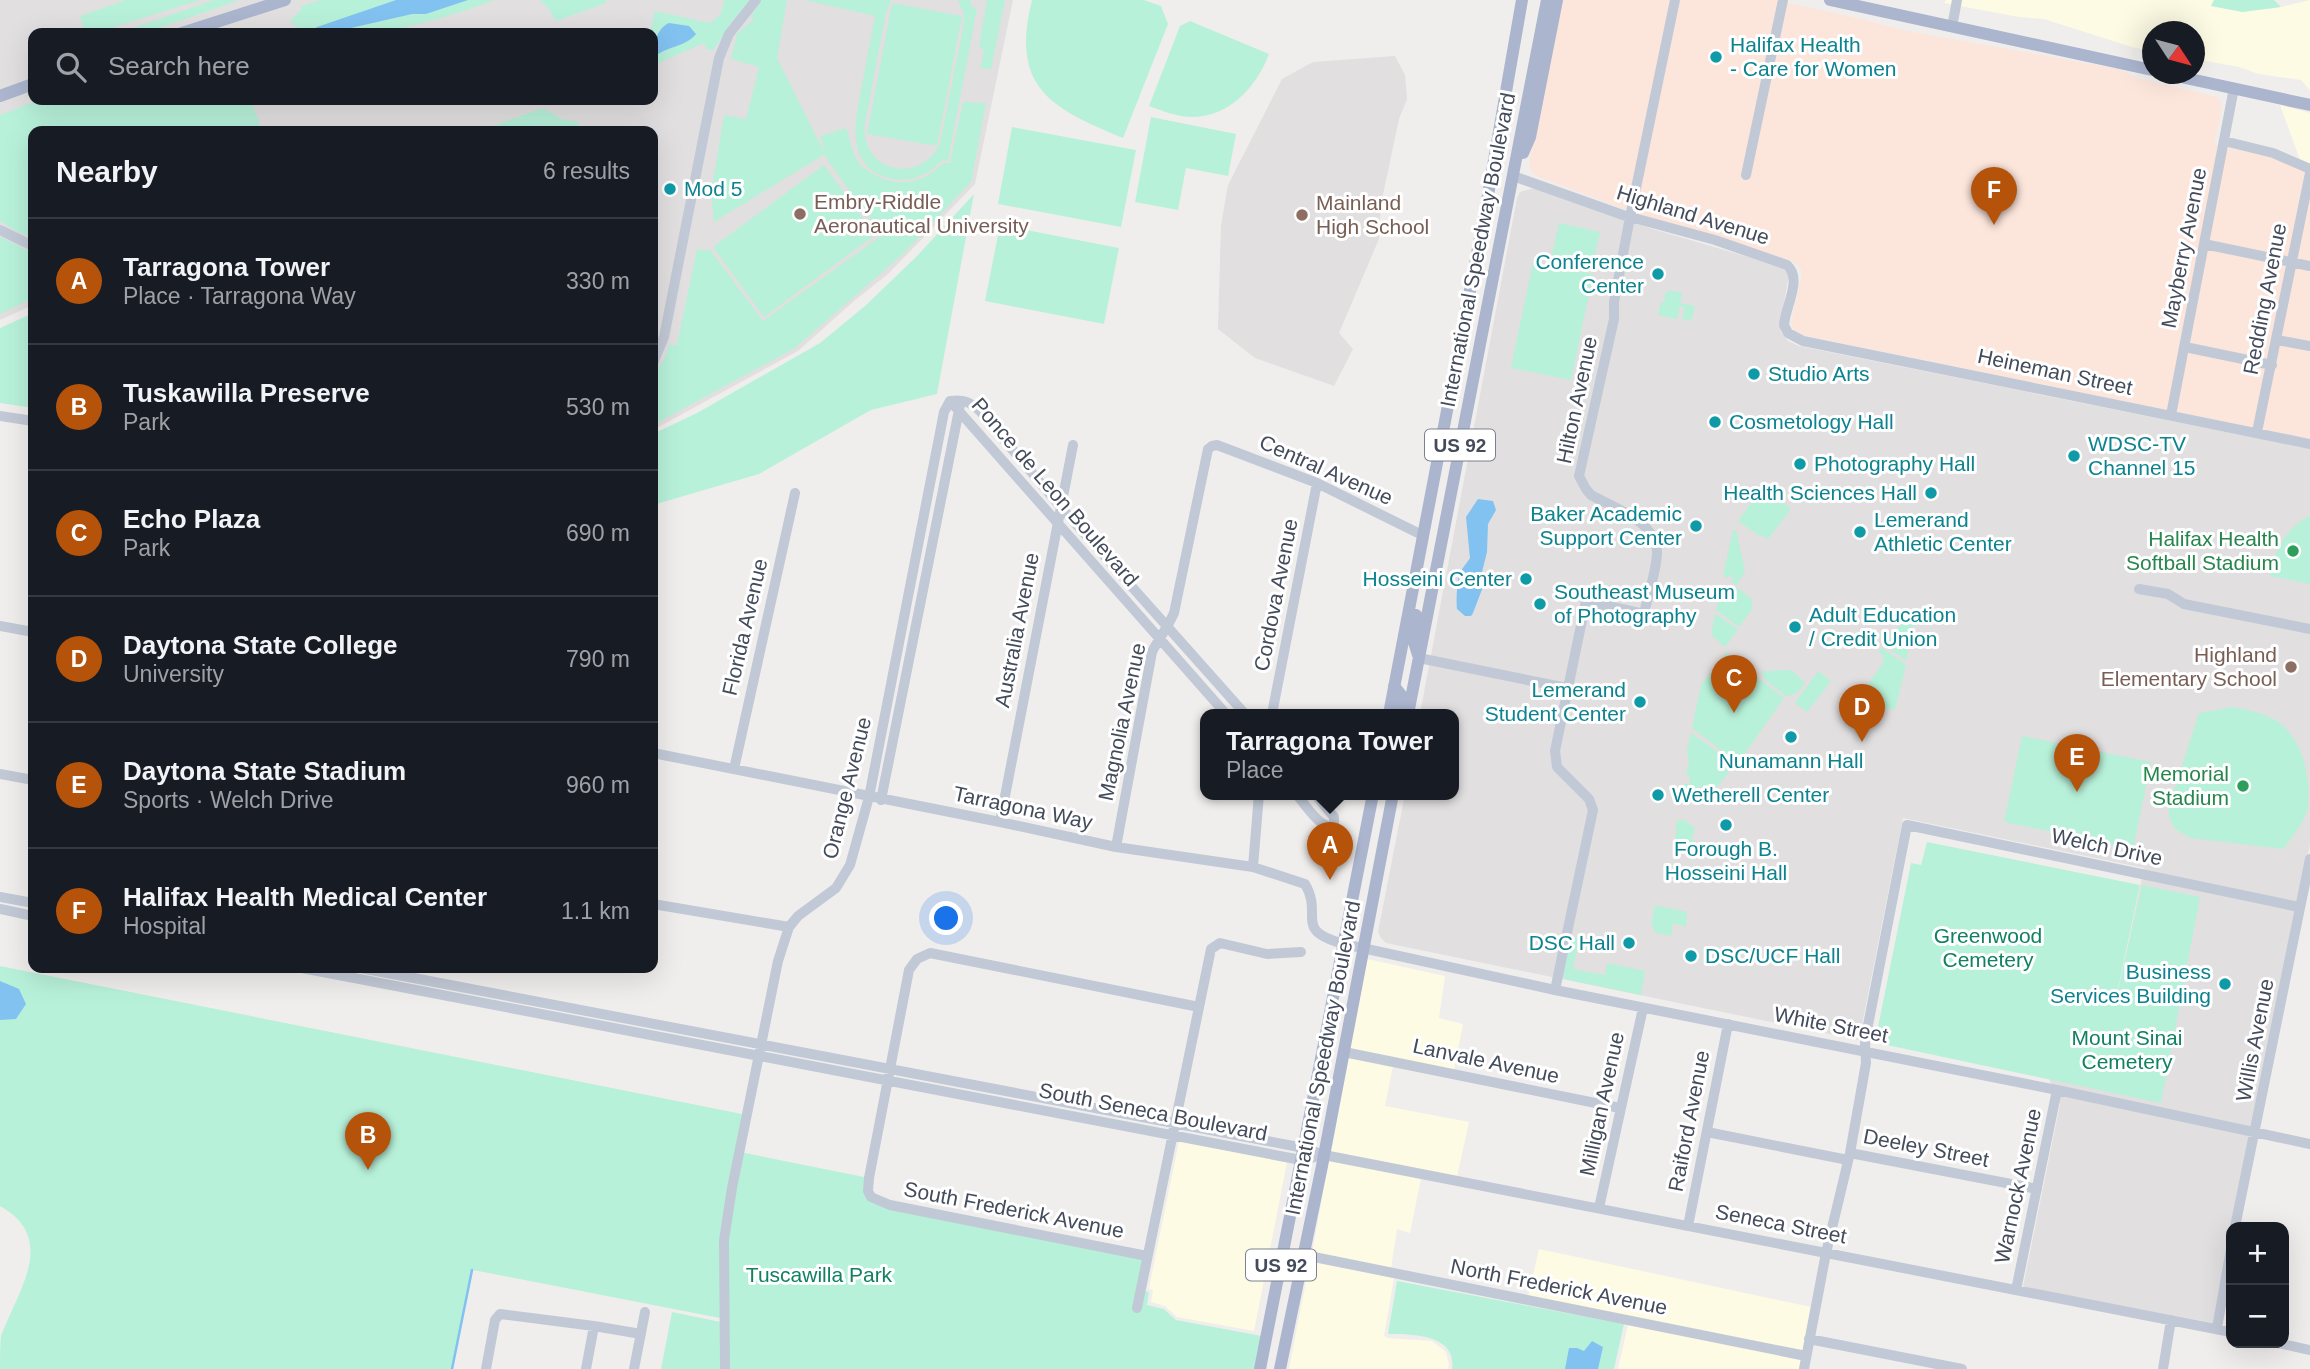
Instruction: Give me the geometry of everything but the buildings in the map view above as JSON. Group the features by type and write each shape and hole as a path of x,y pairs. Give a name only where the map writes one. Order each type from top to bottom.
{"main road":[{"path":"198,28 285,0"},
{"path":"1514,0 1518,21"},
{"name":"International Speedway Boulevard","path":"1390,709 1469,297 1522,0"},
{"name":"International Speedway Boulevard","path":"1409,709 1547,0"},
{"path":"1513,176 1530,137 1557,0"},
{"path":"1830,0 2142,68"},
{"path":"2205,82 2310,105"},
{"path":"0,96 28,86"},
{"path":"1469,297 1477,312 1464,380 1469,391"},
{"path":"1419,658 1413,639 1428,552 1424,536"},
{"path":"1394,686 1401,695 1400,709"},
{"name":"International Speedway Boulevard","path":"1260,1369 1372,800"},
{"name":"International Speedway Boulevard","path":"1280,1369 1344,1052 1390,800"},
{"path":"1268,1369 1280,1315 1274,1302"}],"street":[{"path":"658,351 664,337 720,56 729,34 756,0"},
{"path":"1630,217 1675,0"},
{"path":"1746,175 1783,0"},
{"path":"1952,27 1957,0"},
{"name":"Mayberry Avenue","path":"2171,415 2234,88"},
{"path":"2224,141 2273,153 2310,171"},
{"name":"Redding Avenue","path":"2257,432 2310,171"},
{"name":"Highland Avenue","path":"1513,176 1630,217 1715,240 1787,265 1793,270 1795,278 1784,325 1794,337"},
{"name":"Hilton Avenue","path":"1555,990 1593,810 1589,799 1557,767 1555,751 1586,601 1644,614 1657,557 1652,534 1636,520 1591,495 1580,476 1614,319 1614,302 1630,217"},
{"path":"0,230 28,244"},
{"path":"2204,244 2310,266"},
{"name":"Heineman Street","path":"1794,337 1857,353 1919,363 2310,444"},
{"path":"2277,340 2310,346"},
{"path":"2185,347 2272,365"},
{"name":"Ponce de Leon Boulevard","path":"950,401 962,399 971,402 980,411 1060,506 1241,709"},
{"name":"Orange Avenue","path":"881,800 962,399"},
{"name":"Ponce de Leon Boulevard","path":"950,401 1222,709"},
{"name":"Orange Avenue","path":"725,1369 724,1240 778,961 789,927 798,916 836,888 850,865 869,797 944,412 950,401"},
{"path":"0,416 28,420"},
{"name":"Australia Avenue","path":"1000,821 1073,445"},
{"name":"Central Avenue","path":"1212,446 1217,445 1317,483 1424,536"},
{"name":"Magnolia Avenue","path":"1115,846 1152,652 1174,613 1208,449 1212,446"},
{"name":"Cordova Avenue","path":"1273,709 1317,483"},
{"name":"Florida Avenue","path":"734,769 795,493"},
{"path":"921,528 934,531"},
{"path":"2139,589 2168,594 2184,604 2310,629"},
{"path":"905,610 918,612"},
{"path":"0,626 28,631"},
{"path":"1419,658 1567,688"},
{"path":"888,696 901,698"},
{"name":"Tarragona Way","path":"658,754 1115,846 1253,867 1305,884 1311,897 1314,929 1327,939 1344,944"},
{"path":"0,774 28,779"},
{"path":"1253,867 1259,800"},
{"path":"1301,800 1322,824 1334,827 1334,817 1320,800"},
{"name":"Welch Drive","path":"1867,1052 1865,1040 1907,825 2299,907"},
{"name":"Willis Avenue","path":"2236,1222 2310,859"},
{"path":"0,897 28,902"},
{"path":"658,905 789,927"},
{"path":"0,909 28,915"},
{"path":"1137,1308 1211,949 1220,943 1267,954 1301,952"},
{"name":"White Street","path":"1344,944 1555,990 2057,1090 2310,1144"},
{"path":"886,1081 909,970 917,959 930,953 1199,1007"},
{"name":"South Seneca Boulevard","path":"351,973 472,1001 1235,1148 1324,1155"},
{"name":"South Seneca Boulevard","path":"388,973 1238,1136 1302,1154"},
{"path":"472,1001 475,989"},
{"name":"Milligan Avenue","path":"1599,1208 1643,1008"},
{"path":"619,1029 621,1017"},
{"name":"Raiford Avenue","path":"1688,1226 1728,1024"},
{"name":"Lanvale Avenue","path":"1344,1052 1620,1108"},
{"path":"1804,1369 1826,1253 1849,1157 1867,1052"},
{"name":"South Frederick Avenue","path":"886,1081 869,1178 868,1191 871,1198 1147,1256"},
{"name":"Warnock Avenue","path":"2016,1290 2057,1090"},
{"path":"1031,1109 1033,1097"},
{"name":"Deeley Street","path":"1707,1132 2037,1189"},
{"path":"1235,1148 1238,1136"},
{"name":"Seneca Street","path":"1324,1155 2226,1331"},
{"name":"North Frederick Avenue","path":"1304,1255 1806,1356"},
{"path":"2217,1328 2226,1278"},
{"path":"634,1369 645,1312"},
{"path":"486,1369 495,1320 500,1314 641,1334"},
{"path":"2163,1369 2171,1321"},
{"path":"586,1369 594,1326"},
{"path":"1810,1339 1962,1369"},
{"path":"2289,1345 2310,1350"}],"shaded area":[{"name":"Embry-Riddle Aeronautical University","path":"0,0 1013,0 975,184 888,274 798,351 658,427 658,126 28,126 28,307 0,320"},
{"path":"1564,0 1775,0 1902,30 2118,69 2142,79 2142,84 2162,84 2217,97 2221,103 2221,113 2214,145 2266,156 2310,173 2310,439 1803,335 1794,330 1791,322 1802,274 1800,267 1792,261 1718,236 1637,214 1532,172 1529,165 1559,11"},
{"path":"1946,0 2214,0 2211,5 2243,12 2310,0 2310,90 2301,80 2259,74 2205,61 2205,21 2142,21 2142,49 2044,19 1944,3"},
{"name":"Mainland High School","path":"1395,56 1405,75 1407,99 1399,119 1381,204 1379,239 1339,333 1353,349 1334,386 1255,358 1218,329 1221,225 1228,185 1282,79 1313,62"},
{"path":"2280,105 2310,113 2310,164 2300,160"},
{"path":"1534,188 1656,230 1776,265 1789,274 1781,332 1788,341 1799,346 2310,449 2310,845 2233,1222 2226,1222 2226,1257 2213,1323 2023,1287 2060,1104 2049,1079 2065,1001 2115,1007 2144,868 1903,818 1859,1040 1386,943 1381,938 1378,932 1404,800 1459,800 1459,709 1421,709 1520,192"},
{"path":"1367,959 1445,976 1439,1018 1463,1024 1454,1070 1350,1049"},
{"path":"1349,1057 1393,1066 1385,1106 1469,1122 1457,1177 1331,1152"},
{"path":"1179,1141 1287,1162 1254,1331 1177,1317 1165,1306 1151,1302 1153,1291 1149,1288"},
{"path":"1329,1160 1421,1178 1410,1233 1397,1229 1391,1268 1312,1253"},
{"path":"1539,1249 1811,1307 1803,1351 1528,1297"},
{"path":"1310,1261 1394,1278 1384,1336 1432,1341 1446,1352 1448,1369 1289,1369"},
{"path":"1628,1325 1801,1359 1799,1369 1618,1369"}],"green space":[{"path":"126,0 200,0 112,28 84,28 80,16"},
{"path":"214,0 239,0 159,28 133,28"},
{"path":"321,0 495,0 434,20 398,28 298,28 291,20 301,10 301,6"},
{"path":"539,0 606,0 606,3 556,21 549,9"},
{"path":"724,0 750,0 714,49 707,50 704,43 658,63 658,28 651,28 655,11 710,23 721,14"},
{"path":"761,0 787,0 777,58 825,154 714,222 711,193 724,115 746,119 759,67 731,59 737,34 755,18 750,18"},
{"path":"805,0 891,0 886,13 865,123 866,139 871,153 881,162 893,168 906,169 931,157 940,143 963,28 964,15 958,0 970,0 972,7 977,8 948,161 942,160 921,176 901,180 877,173 866,164 859,153 856,125 875,16"},
{"path":"987,0 1005,0 991,69 980,68 984,51 979,46"},
{"path":"1032,0 1144,0 1161,6 1168,24 1123,138 1075,116 1042,91 1032,74 1027,54 1027,30"},
{"path":"2214,0 2274,0 2281,7 2242,12 2211,6"},
{"path":"892,3 962,16 937,146 867,134"},
{"path":"1190,21 1269,54 1257,77 1240,98 1230,106 1206,116 1175,115 1149,106 1180,26"},
{"path":"963,102 986,103 971,182 903,254 795,348 658,422 658,368 669,345 677,345 697,249 711,251 763,321 882,235 828,161 820,136 846,128 855,157 861,166 888,180 917,180 943,163 950,163"},
{"path":"28,104 253,105 260,126 28,126 28,236 0,221 0,115"},
{"path":"543,108 561,119 579,122 578,126 493,126"},
{"path":"1151,117 1236,134 1228,176 1186,168 1178,210 1135,202"},
{"path":"1012,127 1136,150 1121,227 998,204"},
{"path":"824,165 875,235 764,317 713,247"},
{"path":"974,194 937,394 871,410 759,474 658,504 658,432 697,413 820,343 865,306 917,256"},
{"path":"1559,223 1600,232 1592,269 1551,260"},
{"path":"1000,225 1119,248 1104,324 985,301"},
{"path":"0,237 28,251 28,300 0,314"},
{"path":"1533,262 1593,274 1571,380 1511,368"},
{"path":"1670,290 1682,293 1680,303 1695,306 1691,321 1682,319 1685,308 1680,306 1677,319 1658,315 1661,302 1664,302 1666,292"},
{"path":"28,315 28,407 0,403 0,328"},
{"path":"1762,488 1791,509 1768,539 1738,521"},
{"name":"Halifax Health Softball Stadium","path":"2310,516 2310,584 2270,576 2282,541 2294,527"},
{"path":"1733,530 1736,530 1745,572 1736,585 1731,581 1733,578 1730,575 1727,578 1723,575"},
{"path":"1727,586 1735,586 1752,599 1752,609 1739,627 1716,610 1719,598"},
{"path":"1715,614 1738,629 1725,647 1711,635"},
{"path":"1905,618 1914,624 1906,661 1885,645"},
{"path":"1882,648 1906,665 1895,710 1853,699 1856,695 1859,696 1884,662 1884,656 1878,652"},
{"path":"1726,653 1784,698 1738,763 1692,728 1701,685"},
{"path":"1792,670 1805,683 1792,695 1786,696 1763,678 1762,671"},
{"path":"1818,671 1831,681 1807,712 1795,703"},
{"name":"Memorial Stadium","path":"2233,707 2264,715 2280,723 2295,740 2304,761 2308,807 2301,824 2283,849 2190,838 2174,828 2169,816 2169,806 2199,713"},
{"path":"1691,733 1735,764 1711,795 1705,788 1698,787 1693,791 1683,789 1684,784 1689,784 1690,776 1686,774"},
{"path":"2022,736 2151,762 2133,849 2004,822"},
{"path":"1677,820 1684,820 1695,828 1692,839 1697,844 1691,850 1694,855 1681,848 1675,840"},
{"name":"Greenwood Cemetery","path":"1927,842 2140,885 2114,1008 2142,885 2200,897 2161,1103 1882,1044 1876,1037 1911,863 1921,865"},
{"path":"1655,905 1687,912 1686,927 1673,923 1671,936 1656,933 1651,924"},
{"path":"1570,936 1579,938 1573,969 1605,975 1607,963 1645,971 1641,995 1564,979"},
{"name":"Tuscawilla Park","path":"0,966 747,1115 740,1152 869,1178 871,1197 1147,1256 1141,1290 1149,1292 1147,1305 1164,1309 1176,1320 1267,1337 1260,1369 725,1369 725,1319 473,1270 452,1369 0,1369 1,1336 29,1267 30,1250 27,1234 18,1219 0,1206"},
{"path":"1397,1281 1624,1324 1614,1369 1452,1369 1452,1357 1440,1343 1420,1336 1388,1334"},
{"path":"672,1312 721,1322 721,1369 661,1369"}],"water":[{"path":"396,0 468,0 426,14 412,14 351,28 317,27"},
{"path":"669,23 689,26 696,34 687,42 658,55 658,34"},
{"path":"1478,499 1493,501 1496,510 1488,524 1487,552 1482,572 1486,579 1473,613 1471,616 1465,616 1457,609 1457,585 1460,573 1470,558 1466,517"},
{"path":"0,981 19,989 26,1004 16,1019 0,1020"},
{"path":"1592,1341 1603,1347 1598,1369 1565,1369 1569,1348 1584,1351"}],"waterway":[{"path":"452,1369 472,1270"}],"place":[{"name":"Halifax Health - Care for Women","path":"1716,57"},
{"name":"Mod 5","path":"670,189"},
{"name":"Embry-Riddle Aeronautical University","path":"800,214"},
{"name":"Mainland High School","path":"1302,215"},
{"name":"Halifax Health Medical Center","path":"1994,225"},
{"name":"Conference Center","path":"1658,274"},
{"name":"Studio Arts","path":"1754,374"},
{"name":"Cosmetology Hall","path":"1715,422"},
{"name":"WDSC-TV Channel 15","path":"2074,456"},
{"name":"Photography Hall","path":"1800,464"},
{"name":"Health Sciences Hall","path":"1931,493"},
{"name":"Baker Academic Support Center","path":"1696,526"},
{"name":"Lemerand Athletic Center","path":"1860,532"},
{"name":"Halifax Health Softball Stadium","path":"2293,551"},
{"name":"Hosseini Center","path":"1526,579"},
{"name":"Southeast Museum of Photography","path":"1540,604"},
{"name":"Adult Education / Credit Union","path":"1795,627"},
{"name":"Highland Elementary School","path":"2291,667"},
{"name":"Lemerand Student Center","path":"1640,702"},
{"name":"Echo Plaza","path":"1734,713"},
{"name":"Nunamann Hall","path":"1791,737"},
{"name":"Daytona State College","path":"1862,742"},
{"name":"Memorial Stadium","path":"2243,786"},
{"name":"Daytona State Stadium","path":"2077,792"},
{"name":"Wetherell Center","path":"1658,795"},
{"name":"Forough B. Hosseini Hall","path":"1726,825"},
{"name":"Tarragona Tower","path":"1330,880"},
{"name":"DSC Hall","path":"1629,943"},
{"name":"DSC/UCF Hall","path":"1691,956"},
{"name":"Business Services Building","path":"2225,984"},
{"name":"Tuskawilla Preserve","path":"368,1170"}],"park label":[{"name":"Mount Sinai Cemetery","path":"2127,1050"}]}
